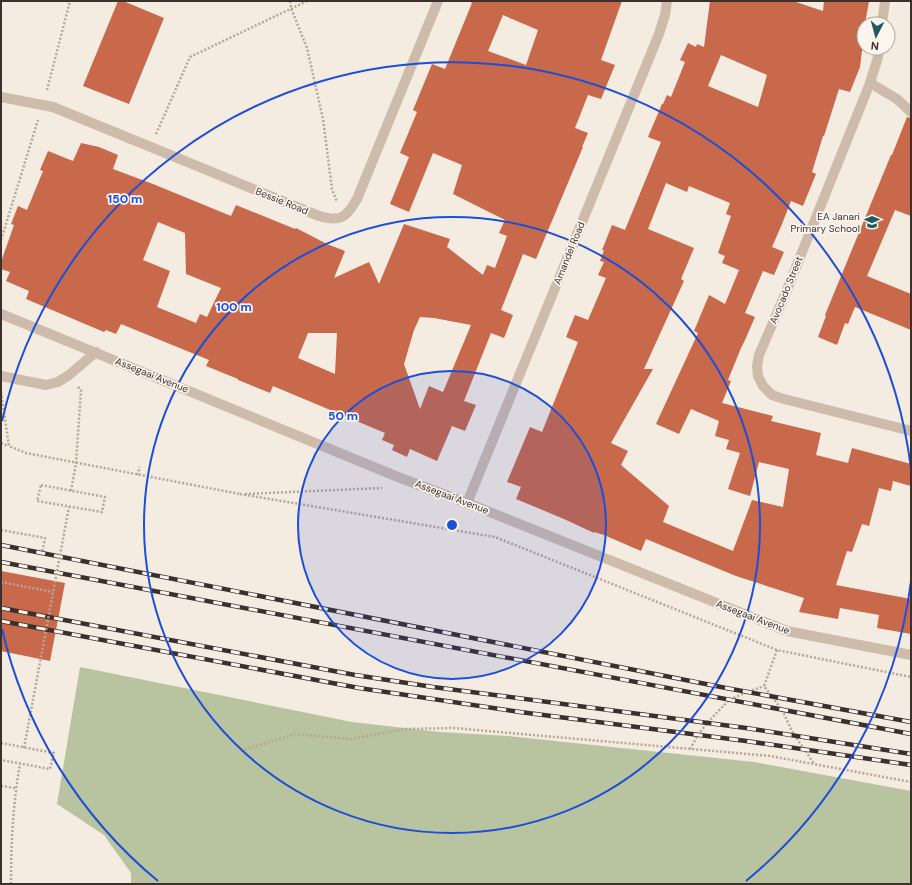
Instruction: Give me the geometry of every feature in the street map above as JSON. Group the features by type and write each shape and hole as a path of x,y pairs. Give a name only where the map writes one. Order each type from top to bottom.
{"street":[{"path":"342,217 350,211 357,199 438,1"},
{"name":"Amandel Road","path":"467,503 659,34 665,15 667,1"},
{"path":"883,16 885,1"},
{"name":"Avocado Street","path":"878,56 870,82 784,297 759,355 757,366 758,376 763,386 772,394 784,399 911,431"},
{"path":"870,82 897,99 911,112"},
{"name":"Bessie Road","path":"1,97 53,107 319,216 330,219 342,217"},
{"name":"Assegaai Avenue","path":"1,314 398,477 467,503 787,631 911,655"},
{"path":"1,376 46,385 58,382 69,375 96,352"}],"path":[{"path":"290,1 291,8 307,48 323,118 332,189 342,217"},
{"path":"150,147 190,57 307,1"},
{"path":"69,375 81,390 76,463 71,491"},
{"path":"1,389 8,446"},
{"path":"1,443 26,453 137,475 495,537 777,650 911,677"},
{"path":"137,475 140,467"},
{"path":"240,494 395,488 398,477"},
{"path":"40,485 71,491 105,497 102,512 37,501 40,485"},
{"path":"24,748 70,507"},
{"path":"1,530 45,538 42,553"},
{"path":"1,582 53,592"},
{"path":"764,686 777,650"},
{"path":"690,749 707,723 729,700 764,686"},
{"path":"764,686 782,710 794,735 814,764"},
{"path":"241,751 295,734 351,739 404,729 454,728 770,756 911,782"},
{"path":"1,743 54,753 50,769 1,760"},
{"path":"11,884 15,788 20,764"},
{"path":"1,786 15,788"}],"green space":[{"path":"80,667 352,722 440,732 508,736 754,762 911,791 911,884 131,884 131,873 104,835 57,804"}],"building":[{"path":"118,1 123,1 164,18 129,104 83,86"},
{"path":"469,1 622,1 601,60 615,65 601,99 588,95 575,128 588,133 583,147 536,259 523,254 501,310 513,315 504,338 491,333 464,401 476,405 465,431 452,426 437,461 410,449 407,457 392,450 394,445 382,440 385,433 273,386 270,393 238,380 206,366 209,360 121,324 116,334 106,330 104,332 26,299 29,291 6,281 10,272 1,269 1,262 14,225 11,224 18,206 27,210 43,171 40,170 48,151 73,161 81,143 99,147 118,155 113,169 231,216 236,205 295,229 296,228 327,244 345,251 334,278 369,262 379,284 404,224 450,239 447,247 483,275 487,265 495,268 507,236 499,233 505,220 453,194 462,165 433,153 409,212 390,204 409,157 400,153 417,112 413,110 432,64 445,69 472,3","holes":["503,15 538,30 526,65 488,51","158,222 185,233 186,274 221,288 207,317 200,314 196,323 157,307 170,271 143,260","420,317 471,325 443,392 429,386 420,409 404,364 414,330","308,333 337,333 335,374 298,358"]},
{"path":"710,1 793,1 823,11 824,1 869,1 866,16 856,16 856,56 861,56 860,67 850,92 839,89 812,172 816,174 803,206 791,201 772,247 784,252 774,275 763,271 745,313 755,317 728,380 731,381 722,403 773,416 771,421 821,433 816,455 848,463 852,448 911,464 911,486 893,481 891,491 879,488 869,526 862,524 852,552 847,551 836,585 911,599 911,634 877,628 879,615 840,608 838,619 799,612 804,598 736,576 646,539 641,551 604,535 594,533 516,499 521,487 507,482 530,427 542,432 578,342 566,337 575,315 588,320 606,278 598,275 604,262 600,261 604,250 602,250 612,225 625,230 661,142 648,137 667,95 671,97 685,62 680,60 688,43 696,47 697,44 704,47","holes":["721,55 767,75 758,107 708,86","666,183 687,192 689,186 730,203 726,214 731,216 718,253 725,256 722,263 739,270 725,304 709,295 694,331 698,333 656,424 679,434 691,409 719,421 715,436 729,440 726,449 740,453 728,489 750,496 759,462 789,469 783,507 752,500 733,551 663,522 669,506 621,465 628,451 611,443 653,369 644,369 684,281 681,279 694,248 648,229"]},
{"path":"907,117 911,118 911,216 895,210 867,276 911,294 911,330 855,307 848,324 845,323 837,345 818,337 826,316 825,315"},
{"path":"1,571 65,583 50,661 1,651"}],"railway":[{"path":"1,545 726,688 911,722"},
{"path":"1,562 911,734"},
{"path":"1,608 355,675 433,687 746,728 911,754"},
{"path":"1,621 359,688 520,712 746,741 911,765"}],"place":[{"name":"EA Janari Primary School","path":"872,222"}]}
